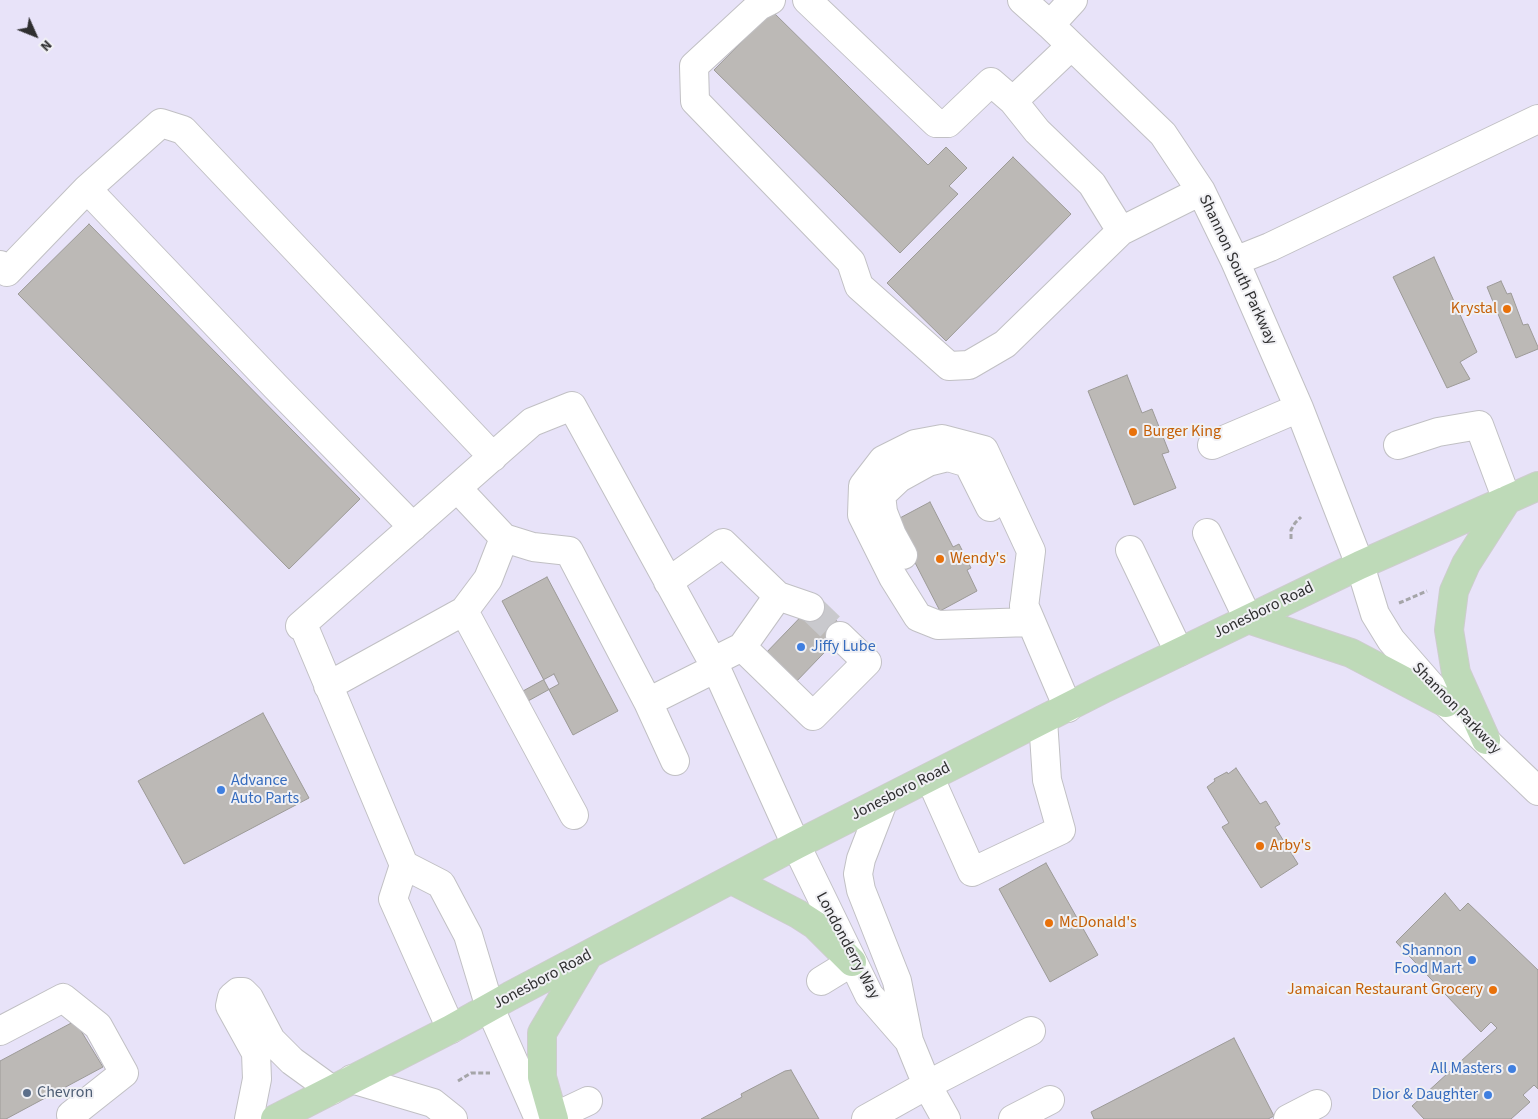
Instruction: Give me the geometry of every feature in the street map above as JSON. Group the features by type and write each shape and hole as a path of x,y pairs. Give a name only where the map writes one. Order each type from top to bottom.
{"main road":[{"name":"Jonesboro Road","path":"275,1119 450,1030 796,845 1043,720 1360,565 1538,486"},
{"path":"1486,740 1456,673 1449,630 1454,591 1466,564 1508,500"},
{"path":"1248,619 1351,653 1446,703"},
{"path":"732,880 798,914 815,925 852,962"},
{"path":"549,1119 542,1077 542,1033 587,957"}],"street":[{"path":"771,0 759,6 694,66 695,101 852,262 859,286 949,366 969,365 1005,344 1120,231 1201,191"},
{"path":"807,0 936,123 948,123 991,82 1013,101 1037,131 1092,184 1120,231"},
{"name":"Shannon South Parkway","path":"1022,0 1050,24 1163,134 1201,191 1235,261 1299,408 1360,565"},
{"path":"1050,24 1072,0"},
{"path":"1013,101 1071,46"},
{"path":"1235,261 1270,247 1538,119"},
{"path":"0,265 7,272 87,188 161,124 183,130 493,457 413,527 303,630 404,865 441,884 468,935 490,1008 549,1119 588,1101"},
{"path":"87,188 413,527"},
{"name":"Londonderry Way","path":"493,457 532,422 572,406 714,665 796,845 869,995 909,1041"},
{"path":"1212,445 1299,408"},
{"path":"1398,445 1438,432 1479,425 1508,500"},
{"path":"942,439 984,450 1031,551 1028,615 938,626 918,616 893,577 862,515 863,486 883,460 915,444 942,439"},
{"path":"938,626 892,535 883,512 881,495 899,478 928,462 948,457 968,463 1022,570 1028,615 1068,708"},
{"path":"457,488 504,538 533,547 569,551 648,702 675,761"},
{"path":"1207,532 1248,619"},
{"path":"328,686 464,611 488,579 504,538"},
{"path":"668,582 723,543 778,596 810,607"},
{"path":"1130,550 1179,652"},
{"name":"Shannon Parkway","path":"1360,565 1375,614 1391,640 1446,703 1538,791"},
{"path":"648,702 742,647 778,596"},
{"path":"464,611 574,815"},
{"path":"742,647 813,716 867,662 840,636"},
{"path":"930,778 972,872 1061,830 1047,780 1043,720"},
{"name":"Londonderry Way","path":"882,802 861,859 858,874 861,890 897,980 909,1041 927,1085 946,1119"},
{"path":"404,865 393,899 450,1030"},
{"path":"821,981 852,962"},
{"path":"249,1119 257,1079 256,1053 230,1006 232,997 238,992 243,992 249,998 271,1040 292,1061 342,1085 433,1103 453,1119"},
{"path":"0,1031 64,998 98,1026 124,1073 71,1115 73,1119"},
{"path":"866,1119 1031,1031"},
{"path":"1013,1119 1050,1100"},
{"path":"1288,1119 1317,1104"}],"path":[{"path":"1291,539 1291,530 1301,517"},
{"path":"1391,607 1434,588"},
{"path":"458,1081 471,1073 491,1073"}],"shaded area":[{"path":"0,0 1538,0 1538,1119 0,1119"}],"building":[{"path":"772,11 928,165 946,147 967,168 949,186 958,194 900,253 714,70"},
{"path":"1013,157 1071,214 946,341 887,283"},
{"path":"89,224 360,499 289,569 18,294"},
{"path":"1434,257 1477,352 1460,362 1470,379 1447,388 1393,277"},
{"name":"Krystal","path":"1501,281 1507,294 1511,293 1523,325 1528,324 1538,347 1538,349 1516,358 1487,287"},
{"name":"Burger King","path":"1127,375 1142,413 1152,409 1169,452 1162,454 1176,488 1134,505 1088,391"},
{"name":"Wendy's","path":"930,502 953,547 959,544 971,568 967,570 977,591 940,611 909,551 898,519"},
{"path":"547,577 618,711 573,735 502,601"},
{"name":"Jiffy Lube","path":"816,601 846,630 793,685 763,656"},
{"path":"554,674 559,684 528,701 523,691"},
{"path":"263,713 309,798 184,864 138,781"},
{"name":"Arby's","path":"1236,768 1260,804 1266,801 1280,824 1275,827 1298,864 1261,888 1222,827 1229,823 1207,787 1215,781 1214,779 1227,772 1228,774"},
{"name":"McDonald's","path":"1046,863 1098,955 1050,982 999,889"},
{"path":"1445,893 1460,911 1468,903 1538,970 1538,1089 1534,1085 1523,1095 1530,1102 1511,1119 1424,1119 1412,1106 1497,1028 1491,1022 1481,1032 1396,942"},
{"name":"Chevron","path":"75,1021 103,1067 6,1119 0,1119 0,1061"},
{"path":"1234,1038 1274,1116 1268,1119 1094,1119 1091,1112"},
{"path":"791,1070 819,1119 701,1119 742,1097 741,1094 785,1071"}],"tunnel":[{"path":"810,607 840,636"}],"place":[{"name":"Krystal","path":"1507,309"},
{"name":"Burger King","path":"1133,432"},
{"name":"Wendy's","path":"940,559"},
{"name":"Jiffy Lube","path":"801,647"},
{"name":"Advance Auto Parts","path":"221,790"},
{"name":"Arby's","path":"1260,846"},
{"name":"McDonald's","path":"1049,923"},
{"name":"Shannon Food Mart","path":"1472,960"},
{"name":"Jamaican Restaurant Grocery","path":"1493,990"},
{"name":"All Masters","path":"1512,1069"},
{"name":"Chevron","path":"27,1093"},
{"name":"Dior & Daughter","path":"1488,1095"}]}
